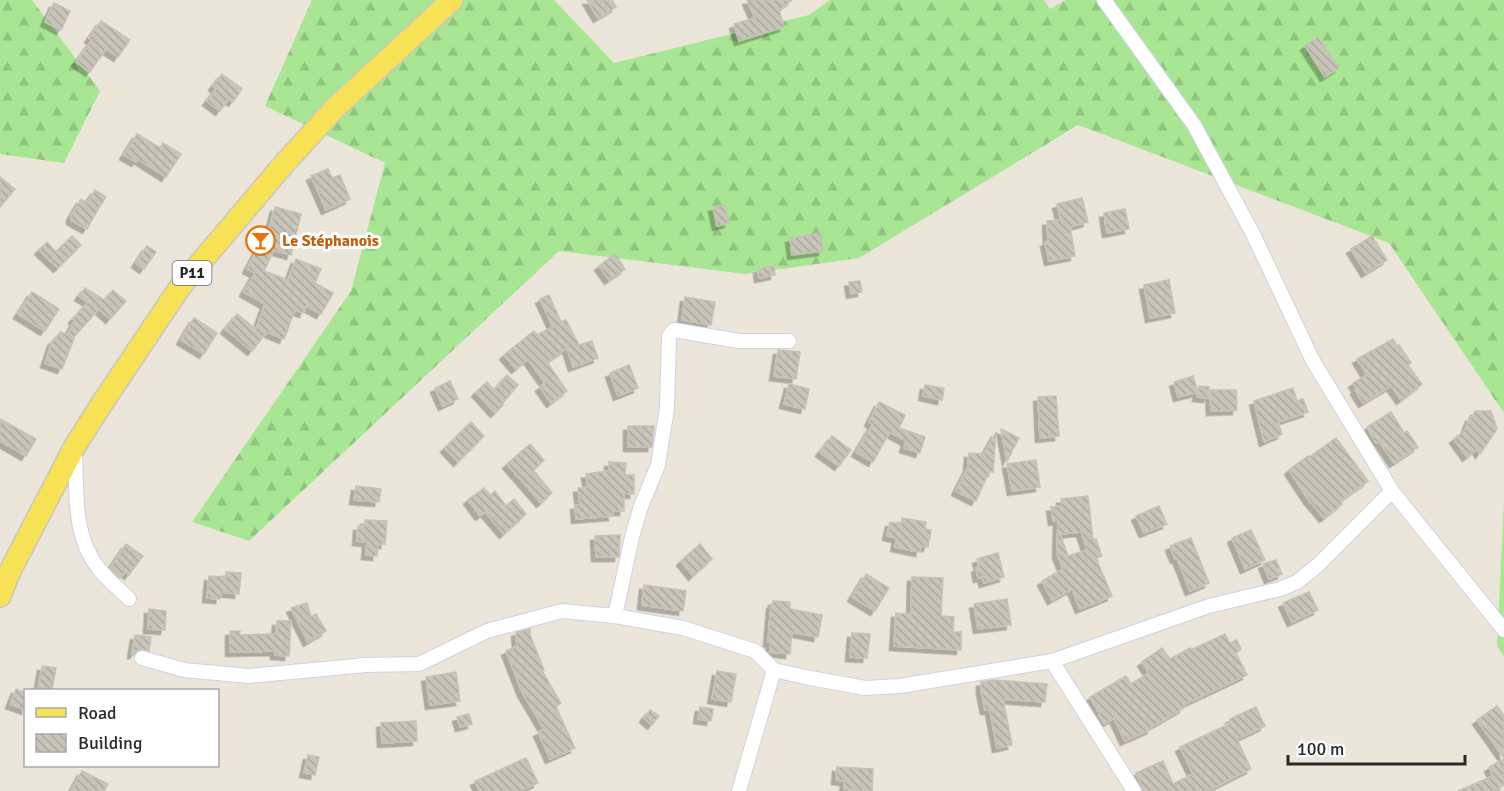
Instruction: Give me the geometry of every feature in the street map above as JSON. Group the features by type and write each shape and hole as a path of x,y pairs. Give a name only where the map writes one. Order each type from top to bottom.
{"main road":[{"name":"P11","path":"0,596 5,570 75,446 180,287 336,107 452,0"}],"street":[{"path":"1104,0 1194,125 1253,234 1313,361 1392,491 1504,630"},
{"path":"615,616 632,537 657,465 667,408 669,336 674,330 739,340 789,341"},
{"path":"75,446 78,522 83,538 99,569 129,599"},
{"path":"142,658 184,670 249,676 366,664 418,664 487,631 562,611 615,616 683,628 755,651 774,670 865,688 900,686 1052,661 1209,606 1280,589 1297,582 1318,566 1392,491"},
{"path":"1052,661 1134,791"},
{"path":"739,791 774,670"}],"green space":[{"path":"0,0 32,0 100,91 64,163 0,154"},
{"path":"312,0 554,0 614,63 809,15 830,0 1044,0 1050,9 1066,0 1504,0 1504,413 1389,243 1078,125 859,258 746,274 559,251 249,541 192,522 351,291 385,163 265,106"},
{"path":"1504,501 1504,656 1497,646"}],"building":[{"path":"587,0 612,0 616,7 598,18"},
{"path":"747,0 792,0 779,10 784,27 739,41 734,24 755,18"},
{"path":"54,3 70,11 61,30 45,22"},
{"path":"101,21 130,40 118,57 106,49 90,72 76,62 92,40 89,38"},
{"path":"1318,37 1339,68 1325,77 1305,46"},
{"path":"222,74 242,89 233,102 229,99 220,111 207,101 216,89 213,86"},
{"path":"137,134 160,148 163,143 181,154 166,177 138,159 136,162 124,155"},
{"path":"328,169 332,178 340,175 350,199 326,210 311,176"},
{"path":"0,177 15,189 0,207"},
{"path":"95,190 106,197 87,229 71,220 71,216 81,199 87,203"},
{"path":"1082,198 1088,222 1070,227 1075,256 1049,261 1045,242 1048,241 1047,221 1061,220 1057,204"},
{"path":"725,205 729,223 717,226 713,207"},
{"path":"275,207 301,214 291,255 274,250 264,271 288,280 296,259 321,269 315,283 333,293 321,314 306,306 304,313 295,310 284,339 267,332 252,351 225,329 237,314 256,329 265,304 244,292 255,273 247,269 259,246 264,248"},
{"path":"1125,209 1129,229 1107,233 1104,213"},
{"path":"821,233 823,251 792,255 790,238"},
{"path":"72,236 81,245 58,268 39,250 47,242 56,252"},
{"path":"1372,236 1387,260 1366,273 1351,249"},
{"path":"147,246 156,252 144,269 136,263"},
{"path":"615,254 625,269 609,280 599,266"},
{"path":"774,266 775,275 759,278 758,269"},
{"path":"1169,280 1175,313 1150,318 1144,285"},
{"path":"860,281 862,292 851,294 849,282"},
{"path":"85,288 104,300 113,290 126,301 110,319 99,309 73,338 62,369 45,363 52,342 61,332 67,335 75,320 73,319 88,302 79,296"},
{"path":"32,292 59,309 45,331 18,314"},
{"path":"549,295 561,322 566,320 579,345 592,341 598,358 573,367 567,348 547,362 567,391 551,403 540,387 545,383 528,359 516,369 504,355 534,331 537,335 553,327 540,299"},
{"path":"685,297 715,302 711,325 682,320"},
{"path":"194,318 217,333 204,354 181,340"},
{"path":"1393,339 1411,363 1408,365 1422,384 1401,400 1391,386 1363,403 1353,383 1367,375 1357,359"},
{"path":"778,350 800,352 796,379 774,376"},
{"path":"629,365 638,388 618,396 610,373"},
{"path":"507,375 518,385 495,413 476,392 487,382 494,390"},
{"path":"1193,376 1198,392 1178,397 1174,382"},
{"path":"450,381 458,399 443,406 435,388"},
{"path":"789,384 809,389 805,409 784,404"},
{"path":"925,385 944,388 942,400 923,396"},
{"path":"1199,386 1209,387 1208,398 1197,397"},
{"path":"1293,388 1297,401 1303,399 1308,412 1278,422 1282,434 1264,442 1254,401"},
{"path":"1210,390 1236,390 1237,410 1211,411"},
{"path":"1056,396 1059,436 1040,438 1038,397"},
{"path":"879,402 905,415 899,428 925,437 920,453 904,448 906,441 890,432 873,462 856,452 873,424 869,422"},
{"path":"1475,411 1491,411 1497,429 1480,454 1477,449 1467,457 1454,439 1465,430"},
{"path":"1391,412 1404,433 1407,431 1418,447 1394,463 1379,441 1376,443 1367,427"},
{"path":"0,419 36,439 26,456 0,441"},
{"path":"471,422 484,436 458,462 445,448"},
{"path":"628,426 654,426 652,447 628,447"},
{"path":"1001,429 1019,438 1007,461"},
{"path":"996,432 993,472 989,472 976,501 956,491 968,467 969,453 984,454"},
{"path":"832,436 851,450 839,466 820,452"},
{"path":"1336,438 1368,481 1340,501 1342,504 1324,518 1289,470"},
{"path":"530,444 544,460 533,470 552,493 541,503 507,464"},
{"path":"1036,460 1040,487 1012,491 1007,464"},
{"path":"609,462 626,463 625,475 634,475 634,494 624,493 624,511 612,511 613,516 576,519 575,505 580,505 578,488 588,487 586,474 609,471"},
{"path":"356,486 381,489 379,502 354,500"},
{"path":"484,488 490,495 495,491 506,506 514,499 526,514 504,534 485,512 480,516 468,500"},
{"path":"1088,496 1093,540 1096,539 1102,556 1096,558 1112,596 1080,609 1072,589 1052,600 1042,581 1063,569 1057,554 1058,520 1053,521 1051,507 1062,506 1061,499","holes":["1081,532 1087,550 1068,556 1060,534"]},
{"path":"1159,506 1167,524 1144,533 1136,516"},
{"path":"902,518 926,522 925,529 931,530 928,547 921,546 920,552 895,547 897,538 887,536 890,522 901,524"},
{"path":"365,520 387,521 385,544 378,544 377,556 366,555 367,542 357,541 358,526 365,526"},
{"path":"1251,530 1265,560 1245,569 1232,538"},
{"path":"620,535 619,557 596,557 595,536"},
{"path":"1191,538 1209,583 1190,591 1170,546"},
{"path":"126,544 143,556 129,575 125,572 120,578 110,568"},
{"path":"700,544 712,559 693,576 681,561"},
{"path":"998,553 1004,577 984,583 982,577 978,578 977,559"},
{"path":"1276,560 1282,574 1269,579 1263,564"},
{"path":"226,572 241,573 239,594 221,592 220,599 207,598 209,576 226,577"},
{"path":"866,574 889,588 875,611 852,597"},
{"path":"912,577 943,578 941,616 954,617 953,632 961,632 961,650 894,646 896,613 911,614"},
{"path":"644,585 686,591 683,611 642,605"},
{"path":"1309,592 1318,610 1292,622 1283,603"},
{"path":"1007,599 1011,625 978,629 974,604"},
{"path":"773,601 790,602 790,609 822,615 818,637 792,632 790,654 770,652 771,643 768,642"},
{"path":"307,603 311,617 316,614 326,631 308,642 291,608"},
{"path":"149,609 166,611 165,630 148,629"},
{"path":"277,621 291,621 289,656 275,655 275,651 230,652 230,631 240,631 239,635 276,634"},
{"path":"530,629 530,635 544,670 542,671 561,703 556,707 575,748 550,759 538,732 544,729 522,692 506,651 517,646 516,632"},
{"path":"852,633 870,634 867,658 850,657"},
{"path":"1225,634 1230,643 1237,640 1241,650 1236,653 1247,675 1183,705 1184,708 1151,727 1152,729 1125,741 1114,718 1104,724 1090,697 1126,676 1131,684 1149,673 1142,662 1162,648 1170,659"},
{"path":"135,635 151,637 149,651 140,649 132,654"},
{"path":"42,666 56,668 52,689 38,689"},
{"path":"717,671 736,674 731,702 712,699"},
{"path":"456,672 460,701 430,705 426,677"},
{"path":"994,680 1047,684 1045,702 1003,699 1012,745 997,748 990,710 985,710 981,690 981,682"},
{"path":"16,689 24,692 24,709 10,704"},
{"path":"1497,706 1504,716 1504,758 1477,720"},
{"path":"700,707 713,709 711,721 698,719"},
{"path":"1256,707 1265,726 1237,739 1251,769 1207,791 1144,791 1136,773 1163,761 1173,784 1193,774 1180,747 1231,723 1230,719"},
{"path":"650,710 659,716 652,725 644,718"},
{"path":"469,714 472,724 460,727 457,717"},
{"path":"416,721 417,741 382,743 381,723"},
{"path":"308,755 319,757 315,775 304,773"},
{"path":"526,758 538,783 520,791 480,791 475,781"},
{"path":"1504,759 1504,785 1493,791 1458,791 1493,776 1489,767"},
{"path":"837,767 873,769 872,791 844,789 845,781 836,780"},
{"path":"82,771 108,784 104,791 71,791"}],"place":[{"name":"Le Stéphanois","path":"261,241"}]}
